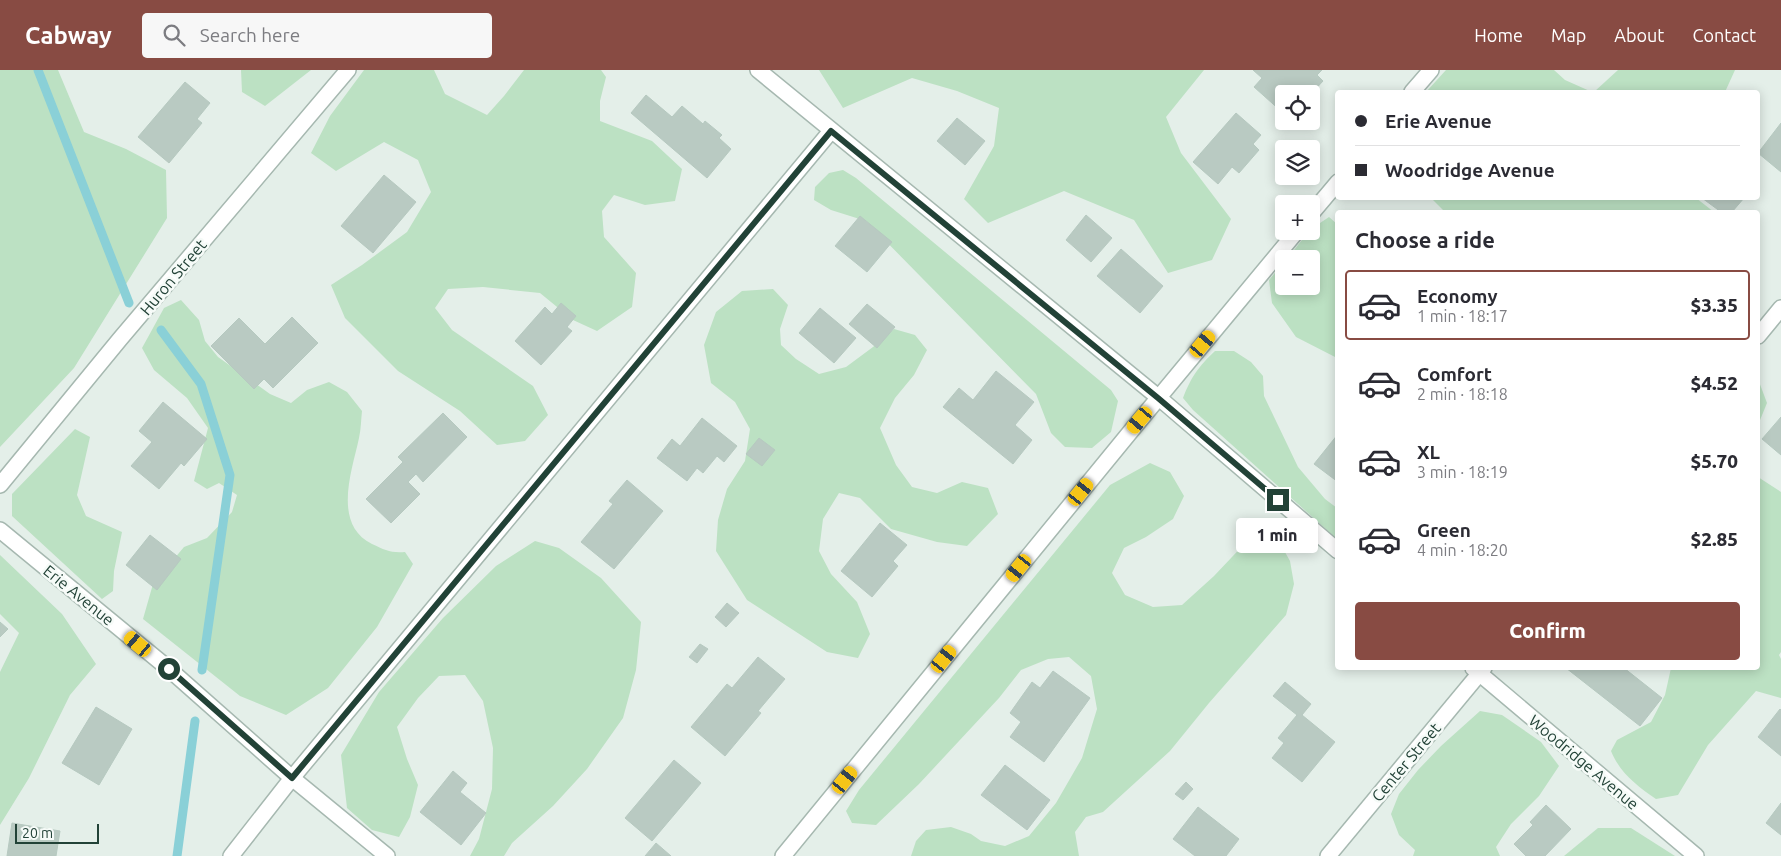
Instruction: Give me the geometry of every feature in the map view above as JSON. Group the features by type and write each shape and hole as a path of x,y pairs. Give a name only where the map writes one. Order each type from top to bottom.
{"street":[{"name":"Huron Street","path":"0,485 348,70"},
{"path":"758,70 1158,398 1335,548"},
{"path":"1414,90 1431,70"},
{"path":"231,856 292,778 831,131"},
{"path":"1320,203 1335,186"},
{"path":"783,856 1290,240"},
{"path":"1760,334 1781,308"},
{"name":"Erie Avenue","path":"0,530 169,669 292,778 386,856"},
{"name":"Center Street","path":"1328,856 1478,670"},
{"name":"Woodridge Avenue","path":"1480,670 1696,856"}],"green space":[{"path":"0,70 58,70 84,132 126,149 166,170 167,218 74,368 0,447"},
{"path":"241,70 311,70 265,106 242,92"},
{"path":"364,70 434,70 445,94 487,115 524,70 601,70 606,77 600,101 600,121 652,141 682,169 675,201 645,205 614,195 602,211 604,237 636,273 632,307 597,331 573,320 540,293 483,287 448,289 435,308 452,330 533,386 548,415 525,441 497,445 460,411 398,371 345,318 331,285 407,232 431,192 418,160 384,142 336,171 311,153 330,116"},
{"path":"819,70 1204,70 1166,117 1181,153 1231,219 1212,260 1168,273 1134,220 1064,191 988,223 964,199 994,146 999,108 957,91 912,78 843,108"},
{"path":"1446,70 1554,70 1565,80 1588,90 1428,90"},
{"path":"1618,70 1735,70 1726,90 1596,90"},
{"path":"843,170 856,178 1111,390 1118,401 1111,432 1092,448 1065,447 1051,433 1036,394 866,221 831,210 814,200 815,187 829,173"},
{"path":"1433,200 1699,200 1711,210 1443,210"},
{"path":"1329,217 1335,222 1335,357 1296,337 1272,303 1269,280 1275,273 1275,295 1320,295 1320,250 1294,250 1302,240 1320,240 1320,223"},
{"path":"773,289 788,305 780,329 781,345 796,359 819,374 846,367 894,329 915,335 927,350 914,375 895,398 880,428 896,465 912,487 937,493 962,482 988,488 998,514 967,546 937,542 891,529 860,498 839,493 823,519 819,551 831,574 857,602 870,634 858,658 827,652 747,600 716,551 718,520 727,489 745,461 750,429 735,402 711,383 704,345 716,312 742,291"},
{"path":"181,300 199,320 205,341 218,357 270,394 291,403 307,390 329,382 347,392 362,411 360,435 349,481 348,510 352,524 360,535 372,544 388,551 405,552 413,564 377,627 328,688 286,715 240,696 143,619 153,584 184,547 207,538 232,512 237,495 219,483 207,489 194,481 208,428 187,398 154,370 142,348 164,308"},
{"path":"1215,351 1234,351 1251,362 1263,376 1264,396 1298,467 1325,499 1335,506 1335,537 1193,410 1183,398 1196,372"},
{"path":"1760,384 1767,403 1760,420"},
{"path":"75,429 90,437 77,495 86,516 122,532 114,571 113,591 102,599 12,516 12,494"},
{"path":"1150,463 1170,472 1184,496 1173,519 1146,537 1124,548 1112,573 1125,595 1153,607 1182,605 1214,576 1249,539 1263,531 1277,538 1290,561 1294,584 1286,615 1170,751 1103,812 1086,817 1075,832 1079,856 911,856 916,841 926,830 951,827 971,834 981,841 1005,846 1029,836 1056,803 1082,758 1097,709 1091,676 1069,657 1048,659 1021,670 999,698 919,784 876,825 852,823 846,811 859,790 1110,485"},
{"path":"1760,478 1781,492 1781,652 1779,655 1781,659 1781,698 1756,691 1708,745 1678,795 1656,799 1624,772 1611,751 1617,740 1651,722 1665,695 1671,670 1760,670"},
{"path":"535,541 559,548 601,578 641,622 636,670 623,718 587,769 553,806 512,843 504,856 470,856 479,839 492,789 493,748 483,701 465,675 439,676 418,698 397,727 418,785 410,817 399,837 372,830 347,808 341,755 379,692 443,618 496,566"},
{"path":"0,555 62,614 96,664 70,695 29,778 0,825 0,672 19,633 0,614"},
{"path":"1480,711 1502,715 1541,742 1559,766 1539,796 1511,824 1496,847 1500,856 1413,856 1415,850 1399,835 1391,814 1399,794 1418,770 1441,746"},
{"path":"1598,828 1631,828 1675,856 1564,856"}],"building":[{"path":"1253,70 1322,70 1317,75 1323,81 1319,85 1275,85 1275,106 1254,87 1262,78"},
{"path":"185,82 210,103 197,119 202,123 169,163 138,137"},
{"path":"646,95 672,117 682,106 703,124 705,121 722,135 719,138 731,149 707,178 631,113"},
{"path":"1236,113 1261,135 1253,144 1259,150 1239,173 1232,167 1218,184 1193,162"},
{"path":"957,118 985,141 965,165 937,141"},
{"path":"1781,123 1781,172 1760,155 1760,150"},
{"path":"384,175 416,202 373,253 341,226"},
{"path":"1705,200 1742,200 1734,210 1718,210"},
{"path":"1086,215 1112,238 1091,262 1066,240"},
{"path":"860,216 892,242 867,272 835,246"},
{"path":"1121,249 1163,286 1140,313 1097,276"},
{"path":"561,303 576,316 567,327 572,331 541,365 515,341 545,307 552,314"},
{"path":"867,304 895,327 877,348 849,324"},
{"path":"820,308 856,338 834,363 799,333"},
{"path":"292,317 318,343 273,388 264,379 254,389 211,346 239,318 265,344"},
{"path":"996,371 1034,402 1015,425 1032,440 1013,464 943,407 959,388 973,400"},
{"path":"163,402 207,439 184,466 181,463 159,489 131,466 152,442 139,431"},
{"path":"443,413 467,437 423,482 416,474 408,482 420,494 391,523 366,499 403,462 398,457"},
{"path":"1781,417 1781,455 1762,439"},
{"path":"702,418 737,446 724,462 717,456 703,473 697,468 687,481 657,458 672,439 680,446"},
{"path":"759,438 775,450 762,466 746,454"},
{"path":"1335,438 1335,480 1314,464"},
{"path":"627,480 663,511 614,569 581,542 613,504 609,501"},
{"path":"880,523 907,545 893,561 898,566 872,597 841,571"},
{"path":"150,535 181,559 157,590 126,565"},
{"path":"727,603 739,613 726,627 715,617"},
{"path":"0,622 8,629 0,637"},
{"path":"700,644 708,649 697,663 689,657"},
{"path":"758,657 785,679 758,711 761,713 725,756 691,727 727,684 732,688"},
{"path":"1569,670 1627,670 1662,698 1640,726"},
{"path":"1053,671 1090,698 1044,762 1010,737 1021,722 1010,713 1032,682 1040,688"},
{"path":"1285,682 1311,704 1302,715 1335,742 1302,782 1272,758 1284,743 1278,738 1297,715 1273,696"},
{"path":"96,707 132,729 99,785 62,763"},
{"path":"1781,710 1781,756 1758,737"},
{"path":"674,760 701,783 652,841 625,818"},
{"path":"1005,765 1050,800 1027,830 981,795"},
{"path":"453,771 467,783 460,792 486,813 461,845 420,812"},
{"path":"1186,782 1193,789 1183,800 1175,794"},
{"path":"1781,803 1781,835 1766,823"},
{"path":"1546,805 1571,829 1545,856 1526,856 1514,844 1533,825 1530,822"},
{"path":"1198,807 1239,839 1226,856 1195,856 1173,839"},
{"path":"12,823 60,831 56,856 7,856"},
{"path":"656,843 671,856 645,856"}],"waterway":[{"path":"38,70 129,303"},
{"path":"161,330 201,384 230,475 202,670"},
{"path":"177,856 195,721"}],"route":[{"path":"169,669 292,778 831,131 1158,398 1278,500"}]}
